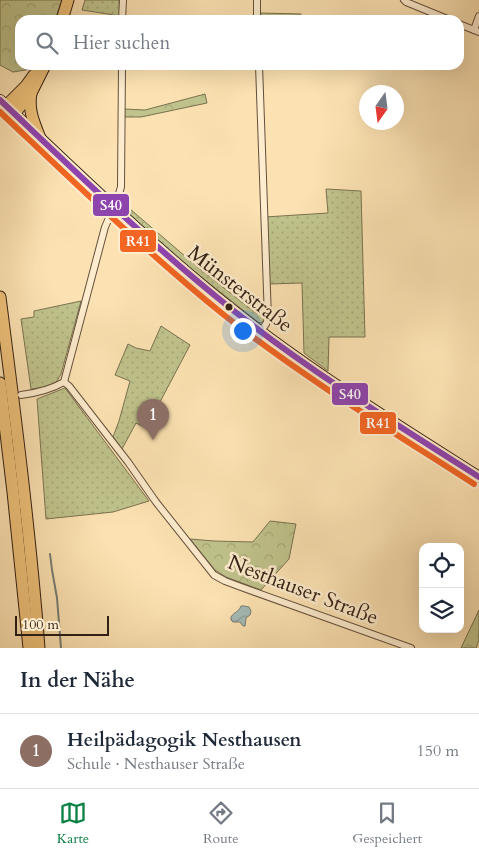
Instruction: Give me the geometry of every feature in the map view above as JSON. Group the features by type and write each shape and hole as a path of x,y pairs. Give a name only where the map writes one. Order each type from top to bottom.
{"highway":[{"path":"64,15 70,0"},
{"path":"67,15 70,0"},
{"path":"7,107 37,70"},
{"path":"40,138 30,113 29,104 31,93 42,70"},
{"path":"7,107 31,93"},
{"path":"0,297 16,420 40,648"},
{"path":"0,383 29,648"}],"main road":[{"name":"Münsterstraße","path":"7,107 113,208 230,308 348,392 479,477"}],"street":[{"path":"122,15 123,0"},
{"path":"257,0 257,15"},
{"path":"404,0 438,15"},
{"path":"464,26 476,31 479,16"},
{"path":"21,396 53,389 64,382 105,226 121,186 122,70"},
{"path":"259,70 268,319 261,331"},
{"name":"Nesthauser Straße","path":"64,382 214,575 240,587 411,648"}],"green space":[{"path":"0,0 62,0 57,15 15,15 15,70 25,70 13,72 0,65"},
{"path":"85,0 119,0 120,15 82,10"},
{"path":"260,13 301,14 300,15 260,15"},
{"path":"205,94 207,103 141,117 124,117 124,109 145,110"},
{"path":"326,189 361,191 365,337 329,337 328,371 304,353 302,283 269,284 265,217 328,213"},
{"path":"121,198 130,209 200,269 257,314 265,313 265,320 261,323 258,322 182,262 120,207 119,202"},
{"path":"81,301 61,374 52,385 45,388 31,389 21,319 34,317 34,311"},
{"path":"161,326 190,345 151,419 144,427 136,423 122,449 113,437 130,381 115,375 128,344 150,351"},
{"path":"65,388 149,501 113,512 46,519 37,399"},
{"path":"270,521 296,524 289,559 261,590 226,577 215,570 190,539 253,542"},
{"path":"479,610 479,640 476,648 461,648"}],"water":[{"path":"241,606 249,607 251,611 250,615 246,618 245,626 240,622 233,622 231,620 231,617"}],"waterway":[{"path":"50,554 57,598 61,648"}],"transit line":[{"name":"S40","path":"0,100 141,232 229,307 289,353 479,477"},
{"name":"R41","path":"0,112 138,241 224,315 316,381 474,484"}],"place":[{"name":"Heilpädagogik Nesthausen","path":"153,440"}]}
